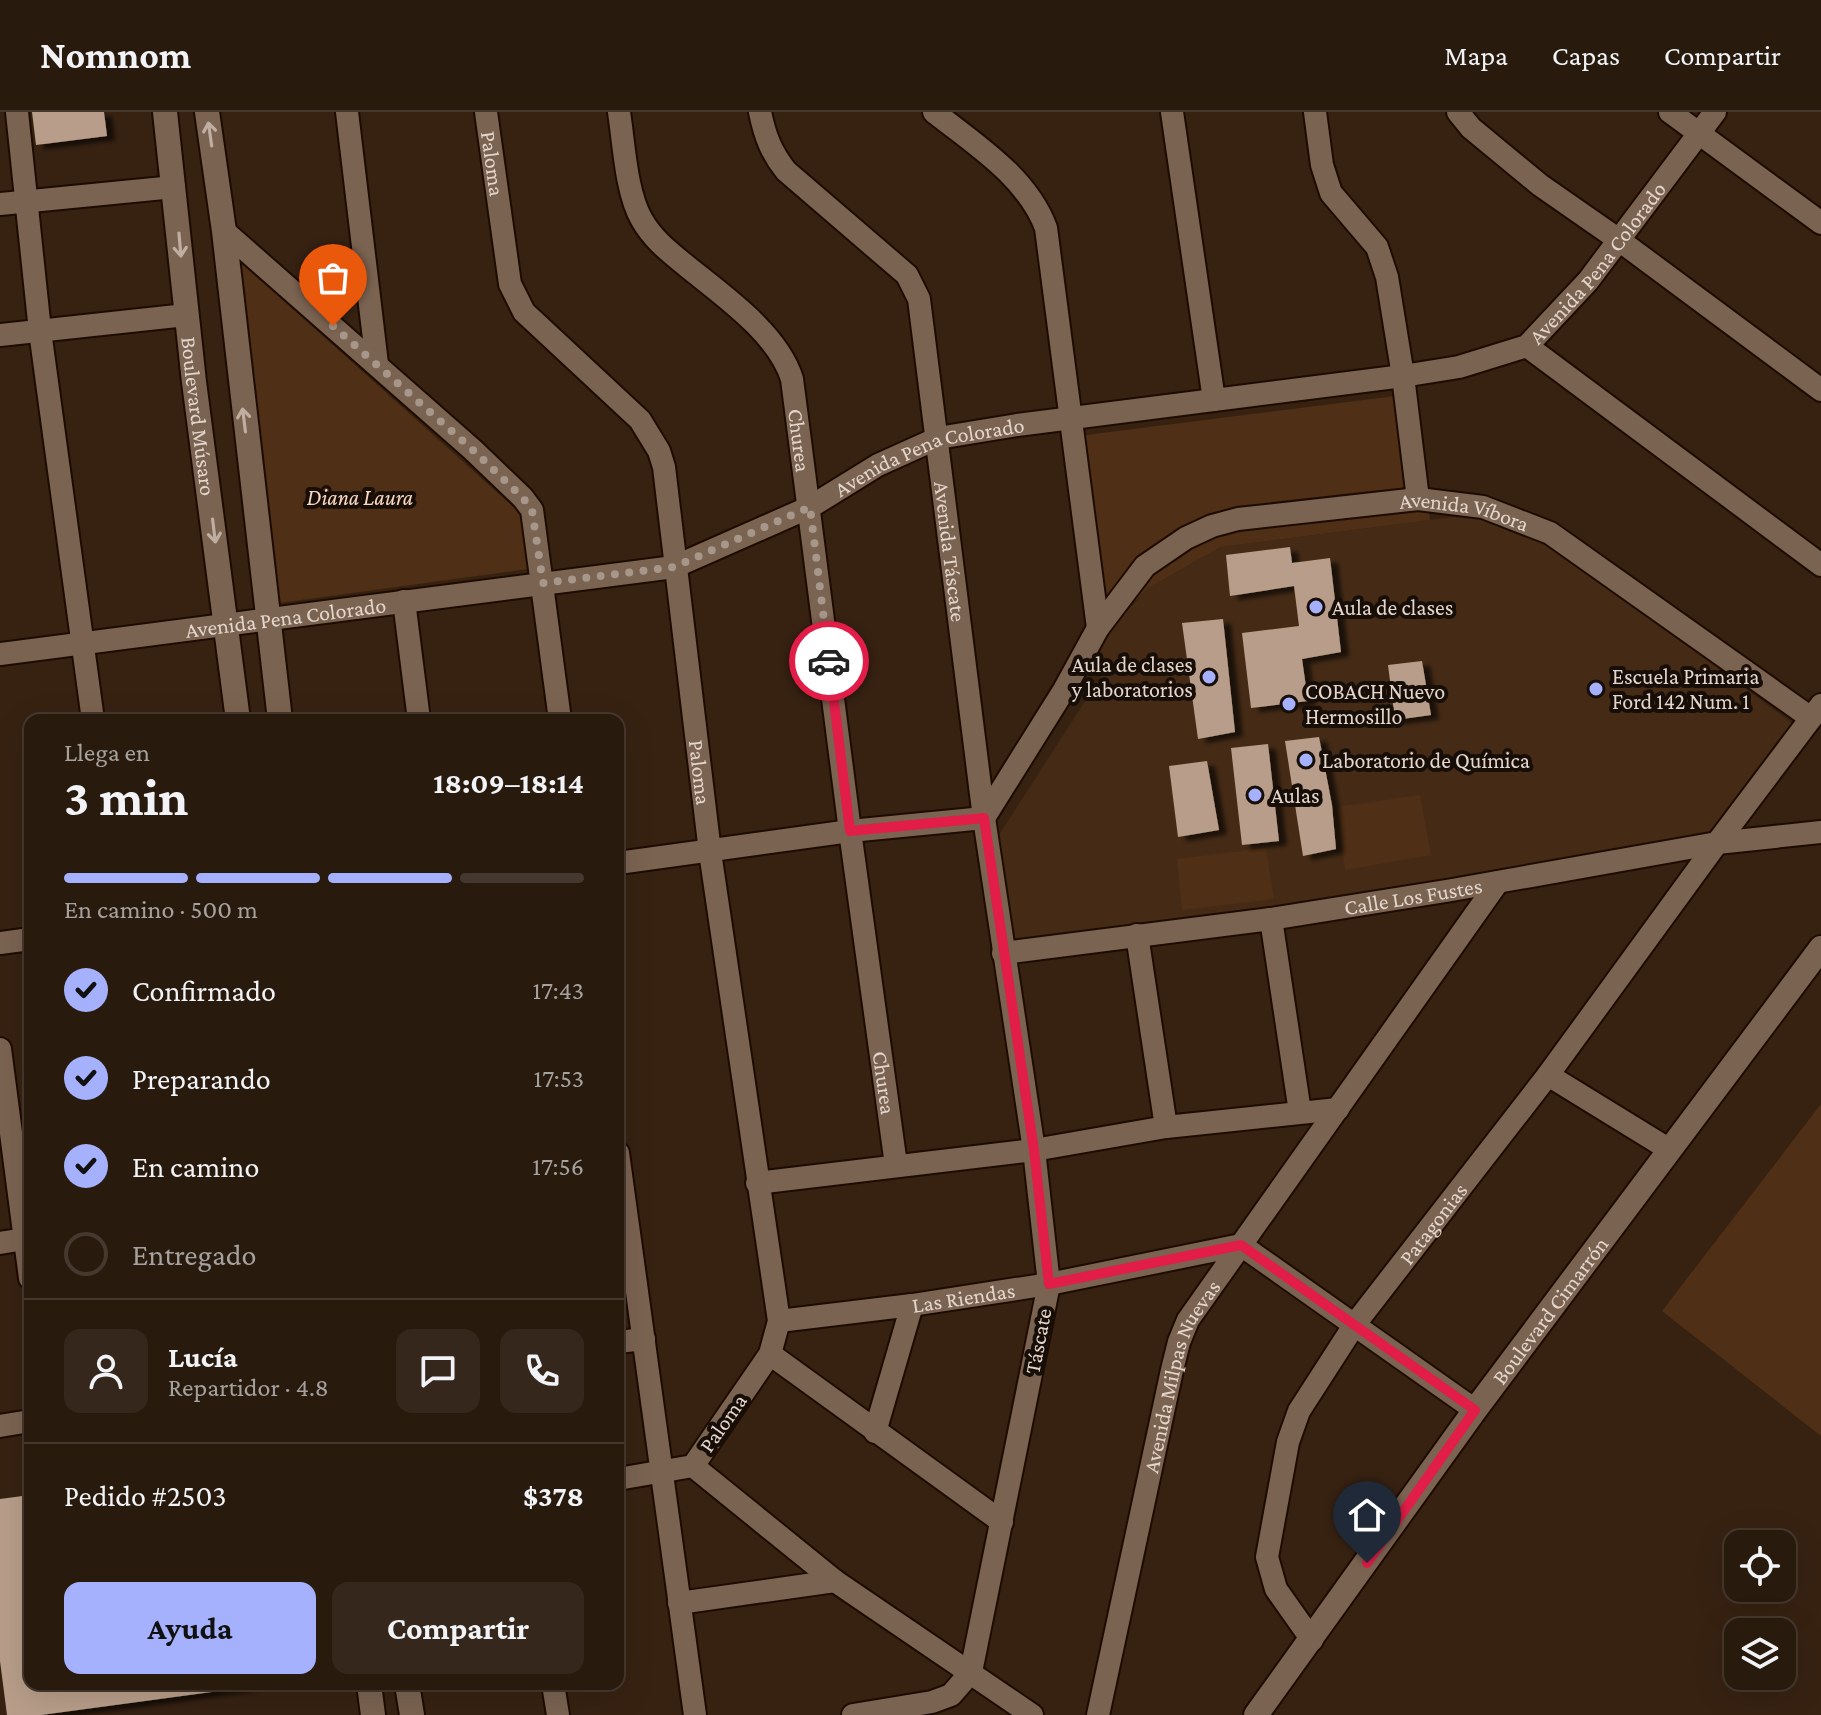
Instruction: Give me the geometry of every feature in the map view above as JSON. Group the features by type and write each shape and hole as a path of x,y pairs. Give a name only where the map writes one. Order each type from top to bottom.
{"street":[{"path":"17,112 40,331 92,714"},
{"name":"Boulevard Músaro","path":"165,112 186,315 237,714"},
{"name":"Boulevard Músaro","path":"207,112 224,231 279,714"},
{"path":"347,112 377,364"},
{"name":"Paloma","path":"486,112 510,284 516,299 524,312 640,420 651,435 664,467 710,852 779,1321 770,1354 693,1466"},
{"name":"Churea","path":"619,112 632,195 639,216 653,239 722,294 778,348 792,379 896,1165"},
{"name":"Avenida Táscate","path":"760,112 764,135 772,153 786,171 862,234 907,275 915,287 922,312 984,818"},
{"path":"934,112 1028,191 1046,228 1098,628"},
{"path":"1315,112 1322,165 1331,193 1377,247 1387,277 1418,499"},
{"path":"1458,112 1471,128 1540,185 1821,390"},
{"path":"1670,112 1821,223"},
{"name":"Avenida Pena Colorado","path":"0,654 674,567 810,507 878,465 938,438 1403,376 1459,367 1527,346 1588,281 1715,112"},
{"path":"1170,114 1214,400"},
{"path":"0,204 174,187"},
{"path":"224,231 377,364 523,498 532,510 559,714"},
{"path":"0,335 186,315"},
{"path":"1527,346 1821,565"},
{"name":"Avenida Víbora","path":"984,818 1064,690 1098,628 1145,566 1186,538 1238,519 1418,499 1483,507 1550,533 1816,711"},
{"path":"404,601 418,714"},
{"path":"1717,843 1816,711"},
{"path":"624,862 850,831 984,818"},
{"name":"Táscate","path":"971,1672 1049,1284 1034,1150 984,818"},
{"name":"Calle Los Fustes","path":"1003,953 1271,919 1717,843 1821,832"},
{"name":"Patagonias","path":"1312,1640 1276,1589 1267,1557 1288,1442 1299,1411 1355,1324 1548,1075 1717,843"},
{"name":"Avenida Milpas Nuevas","path":"1098,1715 1179,1342 1188,1320 1498,882"},
{"path":"1271,919 1300,1112"},
{"path":"1137,935 1166,1127"},
{"path":"0,943 24,940"},
{"name":"Boulevard Cimarrón","path":"1256,1715 1475,1410 1821,948"},
{"path":"0,1049 4,1103 24,1233"},
{"path":"1548,1075 1670,1150"},
{"path":"4,1103 24,1100"},
{"path":"757,1183 1034,1150 1166,1127 1338,1109"},
{"path":"624,1196 695,1715"},
{"path":"0,1243 24,1239"},
{"path":"1241,1245 1475,1410"},
{"name":"Las Riendas","path":"779,1321 1049,1284 1241,1245"},
{"path":"875,1432 912,1305"},
{"path":"624,1341 644,1339"},
{"path":"770,1354 1002,1522"},
{"path":"0,1426 24,1422"},
{"path":"624,1478 693,1466 835,1581 1032,1715"},
{"path":"679,1603 835,1581"},
{"path":"853,1715 932,1702 951,1695 971,1672"},
{"path":"370,1690 373,1715"},
{"path":"408,1690 412,1715"},
{"path":"554,1690 558,1715"}],"shaded area":[{"path":"1484,513 1548,540 1810,737 1734,834 1014,952 997,838 1102,675 1083,656 1150,587 1221,547"}],"green space":[{"name":"Diana Laura","path":"233,255 530,522 536,568 279,603"},
{"path":"1411,394 1430,520 1221,547 1150,587 1097,637 1078,436"},
{"path":"1420,795 1431,855 1345,870 1337,807"},
{"path":"1266,848 1274,899 1182,910 1177,859"},
{"path":"1821,1104 1821,1436 1662,1311"}],"building":[{"path":"32,112 104,112 107,136 36,145"},
{"path":"1290,547 1292,563 1330,558 1341,652 1302,659 1308,701 1251,708 1242,633 1299,626 1294,586 1230,596 1226,555"},
{"name":"Aula de clases y laboratorios","path":"1223,619 1235,732 1198,739 1182,623"},
{"path":"1422,661 1431,715 1395,720 1388,665"},
{"path":"1319,737 1332,805 1336,849 1303,856 1285,741"},
{"name":"Aulas","path":"1268,744 1279,841 1242,845 1231,748"},
{"name":"Aulas","path":"1207,761 1219,830 1178,837 1169,766"},
{"path":"24,1496 24,1690 226,1690 41,1715 7,1715 0,1661 0,1499"}],"way so far":[{"path":"333,326 523,498 532,510 543,583 674,567 810,507 829,661"}],"place":[{"name":"Aula de clases","path":"1316,607"},
{"name":"Aula de clases y laboratorios","path":"1209,677"},
{"name":"Escuela Primaria Ford 142 Num. 1","path":"1596,689"},
{"name":"COBACH Nuevo Hermosillo","path":"1289,704"},
{"name":"Laboratorio de Química","path":"1306,760"},
{"name":"Aulas","path":"1255,795"}],"route":[{"path":"829,661 850,831 984,818 1034,1150 1049,1284 1241,1245 1475,1410 1367,1563"}]}
